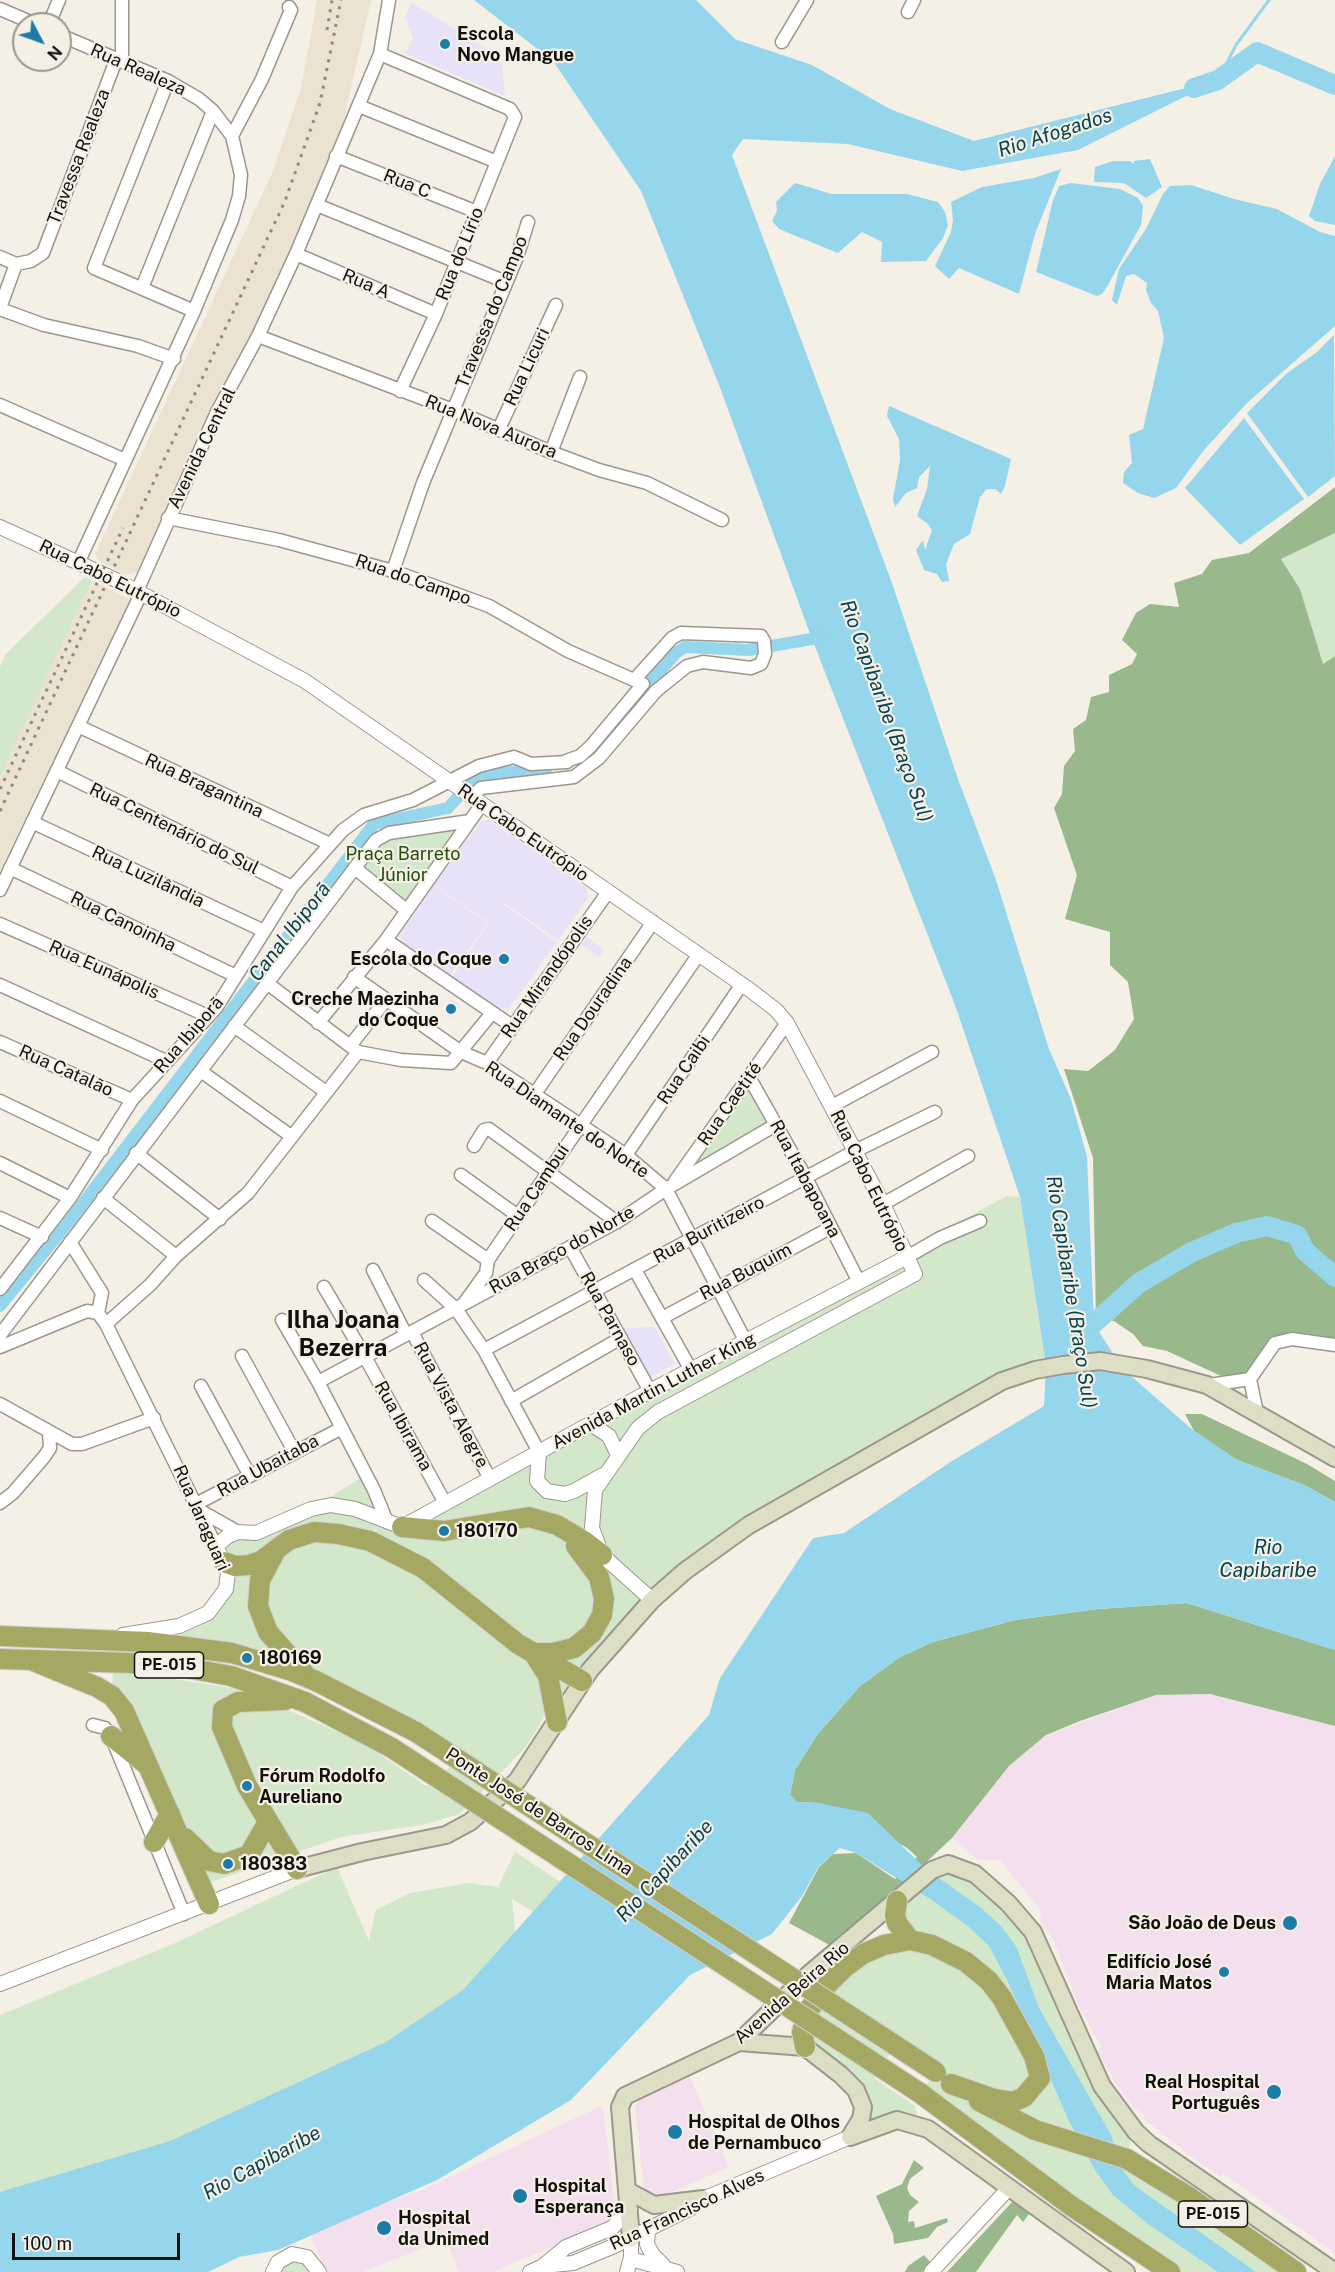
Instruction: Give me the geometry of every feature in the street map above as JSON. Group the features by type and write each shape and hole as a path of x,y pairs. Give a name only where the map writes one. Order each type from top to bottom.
{"highway":[{"path":"394,1525 444,1531 529,1517 556,1525 584,1540 602,1555"},
{"path":"533,1654 554,1653 574,1648 592,1633 602,1615 604,1599 596,1570 556,1525"},
{"path":"220,1554 235,1566 249,1565 289,1540 314,1532 338,1534 383,1546 423,1568 533,1654 582,1681"},
{"path":"277,1549 260,1580 258,1606 268,1632 312,1679"},
{"name":"PE-015","path":"0,1636 103,1639 232,1653 312,1679"},
{"path":"533,1654 548,1676 557,1722"},
{"name":"PE-015","path":"0,1659 165,1664 231,1676 304,1702"},
{"path":"30,1660 72,1675 112,1696 124,1711 209,1904"},
{"name":"Ponte José de Barros Lima","path":"312,1679 416,1732 943,2078"},
{"path":"297,1869 268,1822 228,1746 221,1718 224,1710 238,1702 255,1699 304,1702"},
{"name":"Ponte José de Barros Lima","path":"304,1702 392,1748 920,2093 1071,2205 1170,2272"},
{"path":"111,1736 148,1766"},
{"path":"172,1819 198,1853 209,1861 224,1864 249,1855 268,1822"},
{"path":"154,1842 172,1819"},
{"path":"903,1897 895,1915 897,1923 910,1940"},
{"path":"805,2047 802,2032 808,2011 827,1984 863,1954 884,1945 910,1940 949,1952 977,1970 989,1981 1002,1998 1034,2056 1040,2078 1024,2097 1014,2102 994,2099 943,2078"},
{"name":"PE-015","path":"943,2078 1003,2116 1065,2140 1127,2159 1189,2197 1296,2272"}],"main road":[{"path":"297,1869 362,1852 447,1835 470,1822 517,1780 582,1681 652,1600 684,1571 749,1525 1002,1382 1035,1370 1100,1361 1147,1369 1204,1384 1335,1458"},
{"name":"Avenida Beira Rio","path":"628,2191 620,2104 625,2096 739,2042 809,1974 903,1897 932,1870 948,1864 975,1874 1008,1903 1033,1932 1102,2086 1136,2132 1149,2144 1335,2271"},
{"path":"739,2042 805,2047 841,2074 856,2090 863,2107 861,2119 850,2137"},
{"name":"Rua Francisco Alves","path":"850,2137 897,2120 928,2129 1009,2188"},
{"path":"1009,2188 1118,2270"},
{"path":"628,2191 654,2205 703,2199"},
{"path":"628,2191 631,2238"}],"street":[{"path":"119,61 122,0"},
{"name":"Avenida Central","path":"0,890 138,600 137,591 217,412 258,336 296,254 380,54 389,0"},
{"path":"782,42 807,0"},
{"path":"908,12 914,0"},
{"path":"232,136 262,79 291,10 289,6"},
{"name":"Rua Realeza","path":"72,40 183,88 213,111 232,136 241,175 239,196 232,220 194,311"},
{"name":"Rua do Lírio","path":"380,54 510,109 515,117 436,314 400,391"},
{"name":"Travessa Realeza","path":"16,264 31,261 43,253 119,61"},
{"path":"79,561 174,359 194,311 94,268 168,81"},
{"path":"359,106 497,162"},
{"path":"142,288 213,111"},
{"name":"Rua C","path":"336,156 477,212"},
{"path":"317,205 506,282"},
{"name":"Travessa do Campo","path":"393,571 423,483 506,282 528,222"},
{"name":"Rua A","path":"296,254 436,314"},
{"path":"0,257 16,264 0,308 44,325 138,346 174,359"},
{"name":"Rua Licuri","path":"499,429 556,305"},
{"name":"Rua Nova Aurora","path":"258,336 453,410 598,470 647,483 722,520"},
{"path":"551,452 580,377"},
{"path":"0,405 125,460"},
{"name":"Rua do Campo","path":"168,518 279,540 393,571 489,606 568,651 639,682"},
{"name":"Rua Cabo Eutrópio","path":"0,527 79,561 304,681 777,1010 788,1023 884,1204 915,1274"},
{"name":"Rua Ibiporã","path":"2,1283 42,1237 70,1198 132,1100 208,1016 292,887 343,830 364,815 413,800 479,766 514,757 531,764 566,761 580,756 591,746 672,638 681,633 761,636 765,648 761,664 751,668 703,662 687,666 656,691 599,758 574,777 482,788 477,800"},
{"name":"Rua Bragantina","path":"78,726 330,844"},
{"name":"Rua Centenário do Sul","path":"57,771 292,887"},
{"path":"318,1023 386,940 470,822 477,800"},
{"name":"Rua Luzilândia","path":"32,822 264,931"},
{"name":"Rua Ibiporã","path":"0,1335 136,1153 201,1072 382,835 470,822"},
{"name":"Rua Canoinha","path":"10,868 236,976"},
{"path":"355,868 406,910"},
{"name":"Rua Mirandópolis","path":"487,1063 608,892"},
{"name":"Rua Douradina","path":"534,1095 653,922"},
{"name":"Rua Eunápolis","path":"0,924 208,1016"},
{"path":"386,940 512,1026"},
{"name":"Rua Cambuí","path":"459,1307 486,1273 488,1260 518,1215 699,954"},
{"name":"Rua Diamante do Norte","path":"354,977 458,1056 487,1063 626,1155 669,1187 690,1239 746,1342"},
{"path":"267,983 354,1049 430,1063 458,1056"},
{"name":"Rua Caibi","path":"626,1155 742,984"},
{"path":"0,985 166,1061"},
{"path":"106,1324 141,1294 176,1256 220,1219 260,1179 326,1092 385,1001"},
{"name":"Rua Mirandópolis","path":"458,1056 492,1013"},
{"name":"Rua Caetité","path":"669,1187 788,1023"},
{"path":"234,1026 326,1092"},
{"name":"Rua Catalão","path":"0,1042 132,1100"},
{"path":"832,1106 932,1052"},
{"path":"201,1072 291,1136"},
{"name":"Rua Itabapoana","path":"749,1077 806,1178 859,1282"},
{"path":"0,1101 102,1150"},
{"name":"Rua Buritizeiro","path":"484,1350 855,1151 935,1112"},
{"name":"Rua Braço do Norte","path":"318,1382 364,1355 617,1222 669,1187 777,1124"},
{"path":"474,1146 484,1130 489,1129 617,1222"},
{"path":"136,1153 220,1219"},
{"path":"884,1204 968,1156"},
{"path":"0,1163 70,1198"},
{"path":"461,1175 518,1215"},
{"path":"103,1197 176,1256"},
{"path":"0,1218 42,1237"},
{"path":"432,1221 488,1260"},
{"path":"907,1257 940,1238 980,1221"},
{"name":"Rua Buquim","path":"662,1318 830,1228"},
{"path":"0,1347 87,1311 98,1313 103,1299 102,1293 70,1242"},
{"name":"Rua Parnaso","path":"570,1247 650,1391"},
{"name":"Avenida Martin Luther King","path":"394,1525 445,1503 650,1391 907,1257"},
{"path":"373,1270 409,1333"},
{"path":"636,1270 691,1370"},
{"name":"Avenida Martin Luther King","path":"602,1555 592,1528 592,1499 603,1475 638,1428 658,1412 915,1274"},
{"path":"424,1280 459,1307 484,1350 539,1452 537,1481 547,1491 565,1494 603,1475"},
{"name":"Rua Ibirama","path":"324,1287 445,1503"},
{"name":"Rua Jaraguari","path":"98,1313 106,1324 154,1418 228,1572 223,1596 208,1613 179,1626 103,1639"},
{"path":"282,1320 318,1382 340,1429 394,1525"},
{"name":"Rua Vista Alegre","path":"409,1333 490,1479"},
{"path":"511,1401 621,1338"},
{"path":"1204,1384 1225,1385 1250,1379 1275,1343 1292,1339 1335,1345"},
{"path":"242,1356 296,1453"},
{"path":"1250,1379 1257,1413"},
{"path":"201,1386 250,1476"},
{"path":"0,1404 72,1444 82,1444 154,1418"},
{"path":"591,1424 609,1436 618,1455"},
{"name":"Rua Ubaitaba","path":"197,1507 250,1476 340,1429"},
{"path":"0,1503 14,1493 44,1457 50,1448 49,1432"},
{"path":"220,1554 228,1536 238,1533 256,1533 310,1509 331,1505 355,1509 394,1525"},
{"path":"197,1507 238,1533"},
{"path":"602,1555 652,1600"},
{"path":"93,1725 105,1728 111,1736 184,1914"},
{"path":"0,1984 297,1869"},
{"name":"Rua Francisco Alves","path":"536,2269 573,2263 648,2230 691,2208 703,2199 850,2137"},
{"path":"931,2272 1009,2188"},
{"name":"Rua Francisco Alves","path":"536,2269 566,2247 612,2228 630,2209"},
{"path":"648,2230 647,2244 652,2254 671,2269"},
{"path":"631,2238 629,2266 671,2269"},
{"path":"273,2272 278,2262 292,2254 307,2257 319,2272"}],"shaded area":[{"path":"317,0 371,0 343,123 327,176 214,412 142,571 126,575 101,562 95,554 273,171 301,88"},
{"name":"Escola Novo Mangue","path":"412,3 501,57 505,96 402,52 407,50 413,38 405,17"},
{"path":"85,577 129,599 133,604 90,695 43,781 0,871 0,667 6,654"},
{"path":"482,820 489,820 587,888 588,898 558,940 503,902 488,922 434,885"},
{"path":"434,886 488,923 450,975 402,943 400,934"},
{"name":"Escola do Coque","path":"502,903 557,942 508,1010 497,1008 452,977"},
{"path":"587,937 604,950 599,957 582,945"},
{"name":"Creche Maezinha do Coque","path":"452,999 460,1005 451,1018 443,1012"},
{"path":"655,1327 675,1364 649,1378 623,1328"},
{"path":"1210,1694 1335,1726 1335,2253 1224,2174 1221,2177 1192,2157 1143,2118 1145,2116 1133,2107 1117,2086 1098,2051 1101,2046 1078,2005 1054,1941 1040,1920 1041,1911 1000,1860 977,1859 952,1838 1009,1766 1046,1735 1156,1695"},
{"name":"Hospital de Olhos de Pernambuco","path":"689,2075 729,2167 657,2198 644,2190 635,2105 642,2096"},
{"name":"Hospital Esperança","path":"599,2107 603,2108 615,2208 607,2223 493,2272 459,2272 446,2239 363,2272 325,2272 311,2235 362,2211 424,2189"}],"green space":[{"path":"1335,487 1335,533 1281,559 1300,589 1323,664 1335,656 1335,1341 1279,1335 1261,1352 1249,1389 1167,1351 1143,1346 1133,1334 1114,1321 1096,1319 1093,1158 1064,1069 1088,1071 1115,1050 1134,1019 1128,982 1110,965 1110,932 1065,919 1077,875 1054,808 1062,794 1064,766 1075,751 1073,729 1086,720 1091,697 1109,692 1109,675 1132,664 1137,654 1122,640 1136,613 1150,604 1179,607 1174,583 1202,574 1212,560 1249,553"},
{"path":"1335,533 1335,656 1323,665 1300,589 1281,559"},
{"path":"85,577 92,580 0,776 0,667 6,654"},
{"name":"Praça Barreto Júnior","path":"466,826 409,908 353,864 380,838"},
{"path":"748,1088 769,1123 690,1168"},
{"path":"1007,1196 1020,1197 1046,1365 685,1571 557,1722 553,1695 539,1726 524,1749 460,1814 422,1825 341,1837 212,1882 205,1878 112,1696 113,1669 243,1690 363,1743 426,1786 463,1756 292,1671 149,1636 179,1635 202,1625 219,1598 222,1584 221,1570 213,1548 311,1509 364,1476 392,1524"},
{"path":"1185,1414 1202,1414 1307,1464 1335,1481 1335,1502 1304,1485 1237,1460 1194,1431"},
{"path":"1187,1603 1335,1650 1335,1726 1210,1694 1156,1695 1080,1721 1046,1735 1009,1766 952,1838 835,1948 789,1923 819,1867 833,1854 856,1853 895,1879 917,1857 906,1847 818,1803 797,1802 790,1795 795,1770 817,1735 860,1686 900,1657 933,1642 1015,1620 1098,1609"},
{"path":"515,1852 565,1885 542,1917 512,1899 516,1938 478,1991 285,2100 0,2205 0,2015 175,1943 337,1867 369,1941 376,1910 410,1893 469,1883 498,1887"},
{"path":"940,1863 1008,1903 1132,2134 1127,2159 1296,2272 1179,2272 920,2093 936,2072 950,2083 953,2078 896,2044 874,2078 915,2106 919,2120 873,2125 861,2117 863,2105 806,2045 828,1982 907,1939 895,1915"},
{"path":"914,2160 924,2168 910,2179 907,2188 910,2195 919,2202 909,2211 908,2222 914,2221 915,2228 947,2218 948,2222 937,2227 928,2238 894,2244 893,2234 876,2196 902,2184"},
{"path":"1013,2201 1020,2201 1032,2210 1023,2222 1017,2215 976,2272 947,2272"},
{"path":"924,2255 931,2263 922,2272 905,2272 908,2266"},
{"path":"301,2259 316,2272 275,2272 280,2265"}],"water":[{"path":"474,0 696,0 735,39 812,65 890,109 974,141 1218,80 1078,150 962,171 848,144 743,139 732,155 892,583 958,779 996,880 1049,1049 1071,1099 1087,1157 1094,1324 1123,1369 1194,1431 1237,1460 1304,1485 1335,1502 1335,1650 1187,1603 1098,1609 1015,1620 933,1642 900,1657 860,1686 817,1735 795,1770 790,1795 797,1802 818,1803 868,1813 926,1869 980,1907 1000,1925 1016,1946 1039,2008 1111,2135 1124,2172 1135,2186 1256,2272 1218,2272 1148,2224 1113,2195 1095,2170 1069,2121 1009,1984 989,1946 969,1927 929,1898 856,1853 840,1848 819,1866 802,1896 772,1934 690,1975 571,2100 437,2180 278,2250 239,2257 208,2272 0,2272 0,2192 170,2141 386,2042 463,1990 709,1715 720,1678 813,1538 844,1533 952,1461 1044,1406 1046,1365 1020,1197 955,1005 812,639 719,385 641,191 553,61"},
{"path":"1335,156 1335,225 1315,221 1309,216 1320,184"},
{"path":"1150,159 1162,187 1146,198 1124,183 1094,182 1095,167 1113,161 1130,161 1134,164 1134,161"},
{"path":"1061,169 1035,234 1019,294 959,268 949,279 935,266 951,232 953,220 951,202 982,187 1034,178"},
{"path":"795,183 832,194 907,194 938,202 945,212 948,225 943,238 926,261 881,262 882,242 862,232 838,253 779,229 772,221 777,211 776,202"},
{"path":"1071,183 1120,189 1138,198 1143,206 1141,225 1108,285 1102,294 1097,296 1036,272 1053,200 1059,186"},
{"path":"1191,185 1234,199 1277,209 1320,232 1335,236 1335,326 1247,403 1204,450 1176,488 1154,498 1138,493 1123,483 1124,472 1132,463 1129,435 1143,429 1164,338 1158,311 1151,303 1146,290 1147,283 1134,274 1126,276 1117,305 1112,300 1119,269 1146,229 1163,194 1170,186"},
{"path":"1334,335 1335,476 1308,497 1247,413 1286,374 1317,352"},
{"path":"889,406 1011,459 1001,494 995,489 987,489 980,497 970,534 954,544 946,564 949,581 942,582 937,574 924,570 916,550 923,540 925,550 932,530 917,516 927,489 930,466 919,477 917,488 906,493 895,507 893,499 900,460 899,439 887,416"},
{"path":"1244,418 1304,499 1240,545 1185,488"}],"waterway":[{"path":"1218,80 1236,45 1269,0"},
{"name":"Rio Afogados","path":"1194,88 1218,80 1257,52 1335,85"},
{"name":"Canal Ibiporã","path":"638,696 676,653 685,647 748,650 812,639 824,630"},
{"name":"Canal Ibiporã","path":"0,1306 67,1224 374,824 448,808 478,775 546,769"},
{"name":"Rio Afogados","path":"1078,1328 1093,1324 1139,1283 1192,1252 1236,1233 1267,1226 1297,1235 1305,1251 1335,1277"}],"railway":[{"path":"327,30 332,0"},
{"path":"0,811 285,201 320,103 341,0"},
{"path":"0,789 123,528"}],"place":[{"name":"Escola Novo Mangue","path":"445,44"},
{"name":"Escola do Coque","path":"504,959"},
{"name":"Creche Maezinha do Coque","path":"451,1009"},
{"name":"180170","path":"444,1531"},
{"name":"180169","path":"247,1658"},
{"name":"Fórum Rodolfo Aureliano","path":"247,1786"},
{"name":"180383","path":"228,1864"},
{"name":"São João de Deus","path":"1290,1923"},
{"name":"Edifício José Maria Matos","path":"1224,1972"},
{"name":"Real Hospital Português","path":"1274,2092"},
{"name":"Hospital de Olhos de Pernambuco","path":"675,2132"},
{"name":"Hospital Esperança","path":"520,2196"},
{"name":"Hospital da Unimed","path":"384,2228"}],"district":[{"name":"Ilha Joana Bezerra","path":"343,1335"}],"water label":[{"name":"Rio Capibaribe (Braço Sul)","path":"886,711"},
{"name":"Rio Capibaribe (Braço Sul)","path":"1071,1292"},
{"name":"Rio Capibaribe","path":"1268,1560"},
{"name":"Rio Capibaribe","path":"665,1871"},
{"name":"Rio Capibaribe","path":"262,2163"}]}
